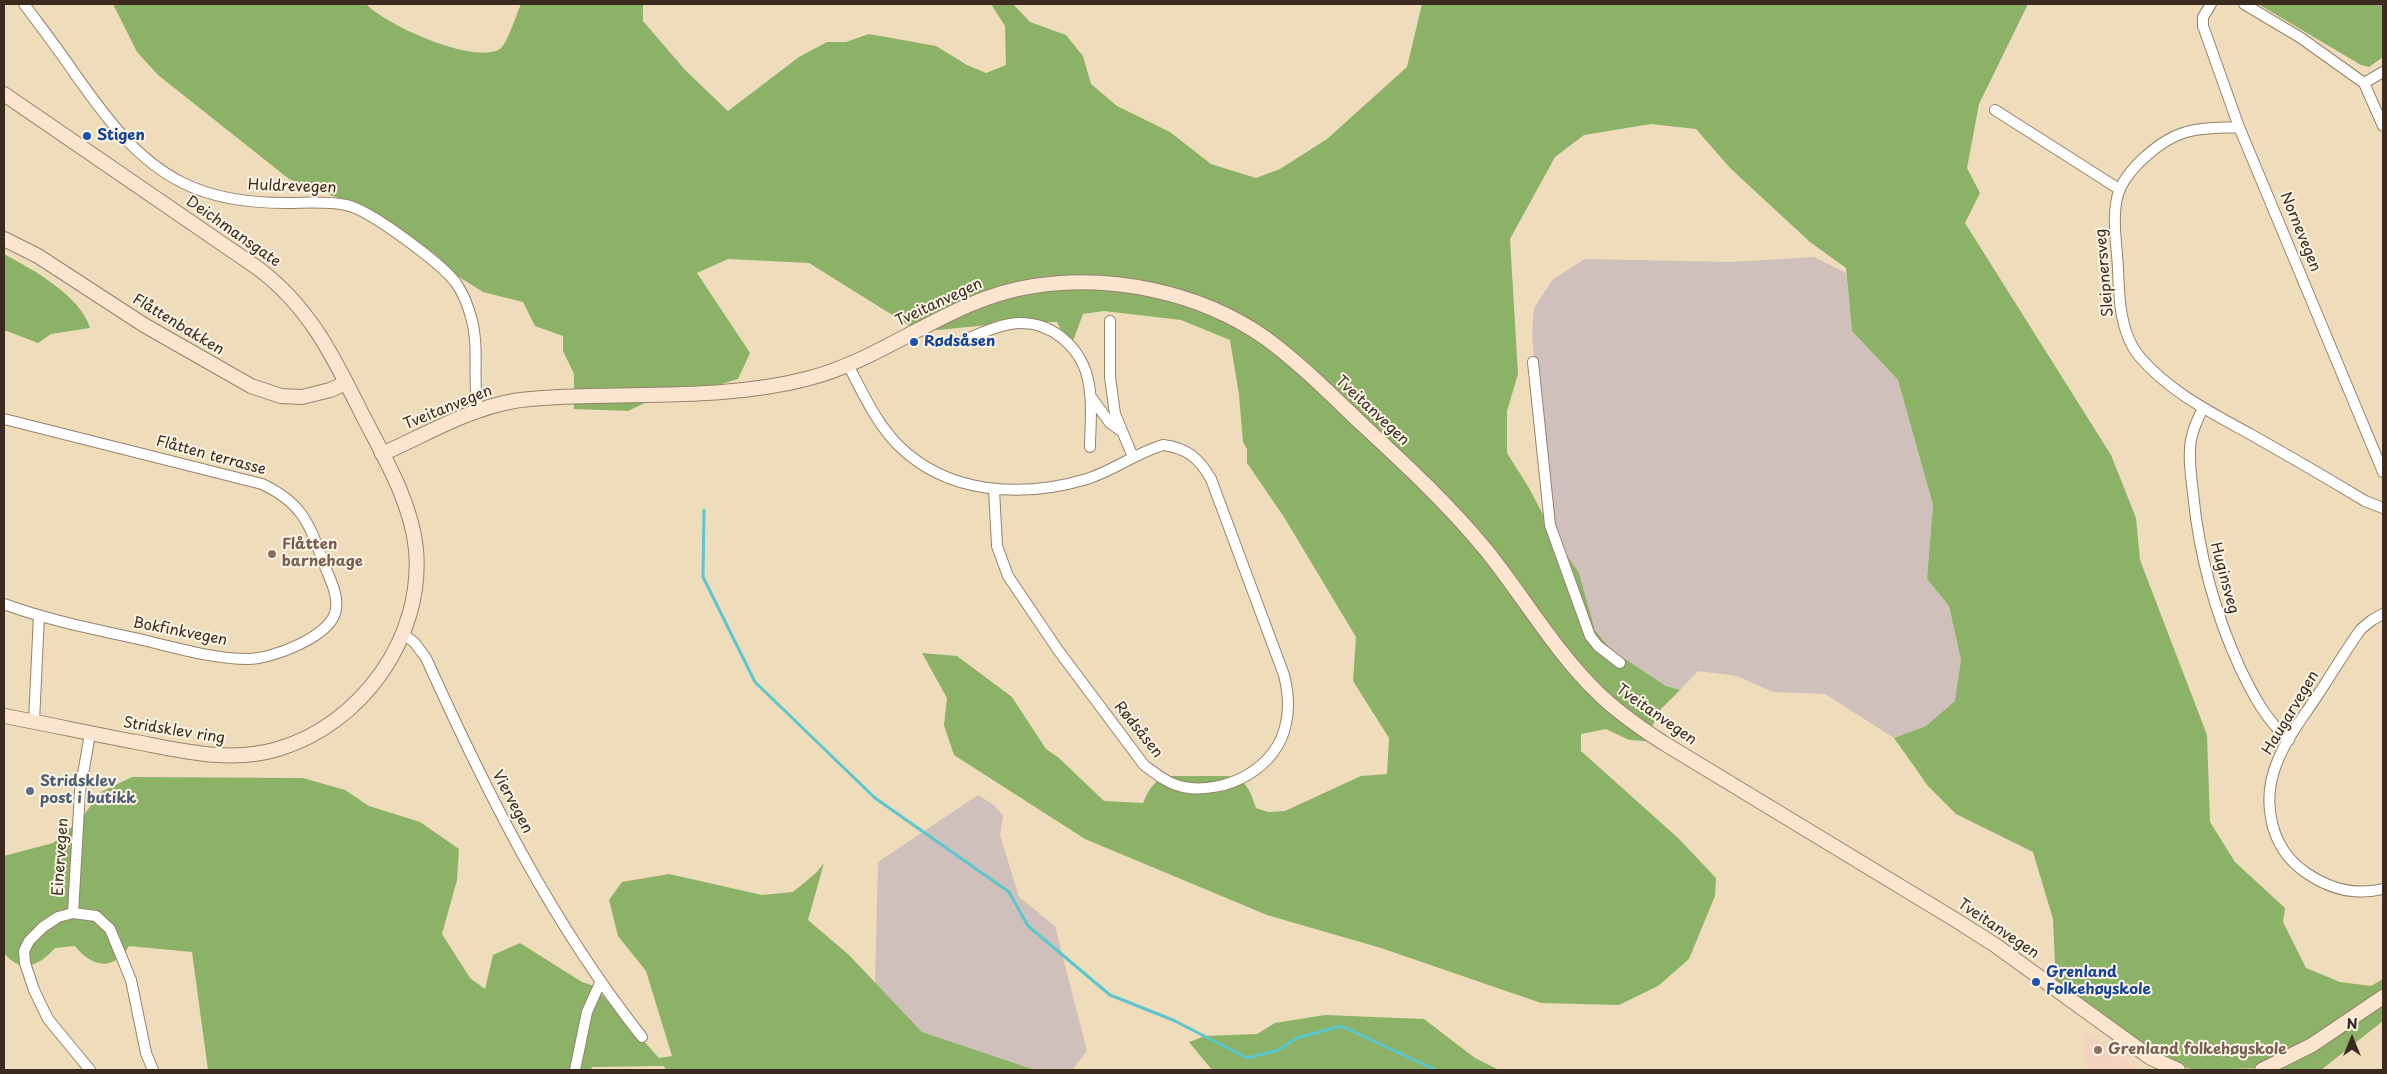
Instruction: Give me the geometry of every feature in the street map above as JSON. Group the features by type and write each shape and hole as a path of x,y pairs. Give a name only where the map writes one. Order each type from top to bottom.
{"main road":[{"name":"Deichmansgate","path":"4,94 177,211 276,282 310,319 346,383 382,454"},
{"name":"Flåttenbakken","path":"4,239 38,256 144,325 258,389 281,396 302,397 330,390 346,383"},
{"name":"Tveitanvegen","path":"382,454 478,411 527,399 759,388 807,379 848,365 959,308 1009,290 1037,285 1087,283 1145,288 1188,300 1234,319 1260,335 1287,356 1443,502 1493,559 1566,656 1594,689 1617,710 1662,742 1995,945 2151,1058 2178,1070"},
{"name":"Stridsklev ring","path":"4,716 210,756 243,756 277,749 310,737 350,709 381,673 403,634 415,594 416,549 402,496 382,454"},
{"path":"2262,1070 2312,1044 2383,997"}],"street":[{"name":"Huldrevegen","path":"24,4 116,130 157,168 183,183 217,196 253,202 324,202 348,205 362,211 388,228 445,270 462,293 472,320 475,338 474,394 478,411"},
{"name":"Nornevegen","path":"2211,4 2203,17 2203,26 2239,127 2383,472"},
{"path":"2244,4 2301,38 2364,83 2383,126"},
{"path":"2364,83 2383,72"},
{"path":"1995,110 2119,189 2148,154 2170,139 2198,130 2239,127"},
{"name":"Sleipnersveg","path":"2119,189 2116,215 2118,288 2129,341 2138,355 2150,368 2203,408 2365,501 2383,508"},
{"path":"1110,321 1110,377 1115,414 1133,457"},
{"path":"963,341 1012,324 1029,323 1060,335 1074,349 1084,364 1091,397 1090,447"},
{"path":"1533,362 1550,525 1590,636 1598,646 1620,663"},
{"name":"Rødsåsen","path":"848,365 869,405 898,446 933,472 972,486 994,490 1068,484 1089,478 1163,445 1187,451 1203,464 1284,675 1289,695 1286,725 1280,740 1270,756 1255,771 1233,783 1200,788 1182,787 1161,778 1144,764 1058,650 1008,576 997,546 994,490"},
{"path":"1091,397 1110,423 1122,432"},
{"name":"Huginsveg","path":"2203,408 2192,435 2191,458 2195,517 2208,584 2218,618 2249,686 2263,712 2275,728 2289,740"},
{"name":"Flåtten terrasse","path":"4,419 256,483 279,492 289,499 302,514 335,591 336,609"},
{"name":"Bokfinkvegen","path":"4,604 39,615 198,652 248,659 262,658 280,652 315,636 332,621 336,609"},
{"name":"Haugarvegen","path":"2383,614 2361,629 2289,740 2278,760 2272,780 2269,802 2272,826 2278,842 2288,857 2300,869 2332,888 2362,892 2383,889"},
{"path":"34,722 39,615"},
{"name":"Viervegen","path":"403,634 414,642 426,658 488,792 564,926 600,983 642,1036"},
{"name":"Einervegen","path":"90,734 80,791 72,913 96,916 110,929 131,980 146,1053 153,1070"},
{"path":"72,913 58,917 29,940 24,951 25,963 34,990 48,1019 90,1070"},
{"path":"575,1070 588,1012 600,983"}],"shaded area":[{"path":"1814,257 1846,273 1852,331 1898,380 1933,505 1927,579 1949,606 1961,660 1956,701 1926,726 1894,738 1825,694 1773,692 1737,676 1698,671 1680,690 1666,686 1610,649 1595,630 1579,573 1569,561 1551,513 1532,336 1534,308 1553,279 1585,259 1731,262"},
{"path":"978,795 994,805 1003,816 1000,835 1019,897 1055,926 1087,1051 1072,1070 1035,1070 922,1032 875,983 878,862"},
{"name":"Grenland folkehøyskole","path":"2086,1033 2123,1058 2139,1070 2085,1070"}],"green space":[{"path":"113,4 366,4 376,13 410,32 451,47 471,52 488,53 503,46 521,4 643,4 643,21 686,71 728,111 799,57 827,42 846,42 869,34 936,46 967,65 986,73 1006,65 1005,26 991,4 1013,4 1030,22 1066,35 1083,56 1091,84 1117,106 1170,132 1211,164 1256,178 1280,169 1327,139 1407,67 1422,4 2028,4 1979,104 1967,168 1980,193 1965,223 2111,455 2136,518 2140,560 2207,735 2210,822 2235,862 2285,908 2283,922 2306,968 2340,982 2371,986 2383,979 2383,1021 2321,1070 2265,1070 2264,1068 2196,1070 2161,1062 2056,986 2053,919 2033,852 1956,814 1928,786 1894,738 1926,726 1955,701 1961,660 1949,606 1927,579 1933,505 1898,380 1852,331 1846,268 1810,242 1730,168 1696,129 1651,124 1584,135 1555,157 1510,239 1518,374 1507,411 1507,453 1529,488 1558,543 1579,573 1595,630 1610,649 1666,686 1680,690 1661,709 1645,741 1629,740 1606,729 1581,734 1581,751 1678,838 1716,878 1715,896 1689,959 1658,986 1619,1005 1541,1003 1381,948 1267,915 1085,839 954,755 944,725 947,698 922,653 957,656 1012,697 1046,749 1059,758 1104,801 1143,803 1152,786 1158,780 1167,776 1228,776 1244,783 1250,791 1256,808 1268,812 1285,811 1361,776 1387,774 1389,738 1353,681 1356,637 1284,517 1247,463 1247,449 1243,442 1239,395 1230,340 1181,320 1104,311 1083,314 1070,349 1057,322 1018,322 938,330 910,326 809,263 728,259 697,273 750,353 738,379 711,387 680,386 628,411 574,409 574,374 563,351 563,336 535,326 523,302 483,292 413,248 369,210 289,179 158,75 137,52"},
{"path":"2258,4 2383,4 2383,57 2369,67 2361,65"},
{"path":"4,254 28,267 66,294 85,316 90,328 51,334 38,343 4,330"},
{"path":"132,777 303,778 345,790 369,806 420,822 459,849 457,880 442,934 470,978 485,989 493,955 520,943 582,982 594,986 659,1058 672,1056 646,971 618,936 609,900 622,882 669,874 762,895 793,892 816,873 824,863 808,920 849,955 922,1032 1035,1070 667,1070 663,1066 592,1067 591,1070 208,1070 192,952 129,946 117,960 103,964 88,959 75,946 55,948 43,959 30,965 17,964 4,953 4,856 53,843 80,820 101,792"},
{"path":"1325,1015 1424,1019 1475,1058 1499,1070 1212,1070 1189,1042 1205,1036 1257,1034 1275,1023"}],"waterway":[{"path":"704,510 703,577 755,682 875,798 1009,892 1028,926 1110,995 1173,1020 1247,1058 1278,1050 1297,1038 1341,1026 1436,1070"}],"place":[{"name":"Stigen","path":"87,136"},
{"name":"Rødsåsen","path":"914,342"},
{"name":"Flåtten barnehage","path":"272,554"},
{"name":"Stridsklev post i butikk","path":"30,791"},
{"name":"Grenland Folkehøyskole","path":"2036,982"},
{"name":"Grenland folkehøyskole","path":"2098,1050"}]}
